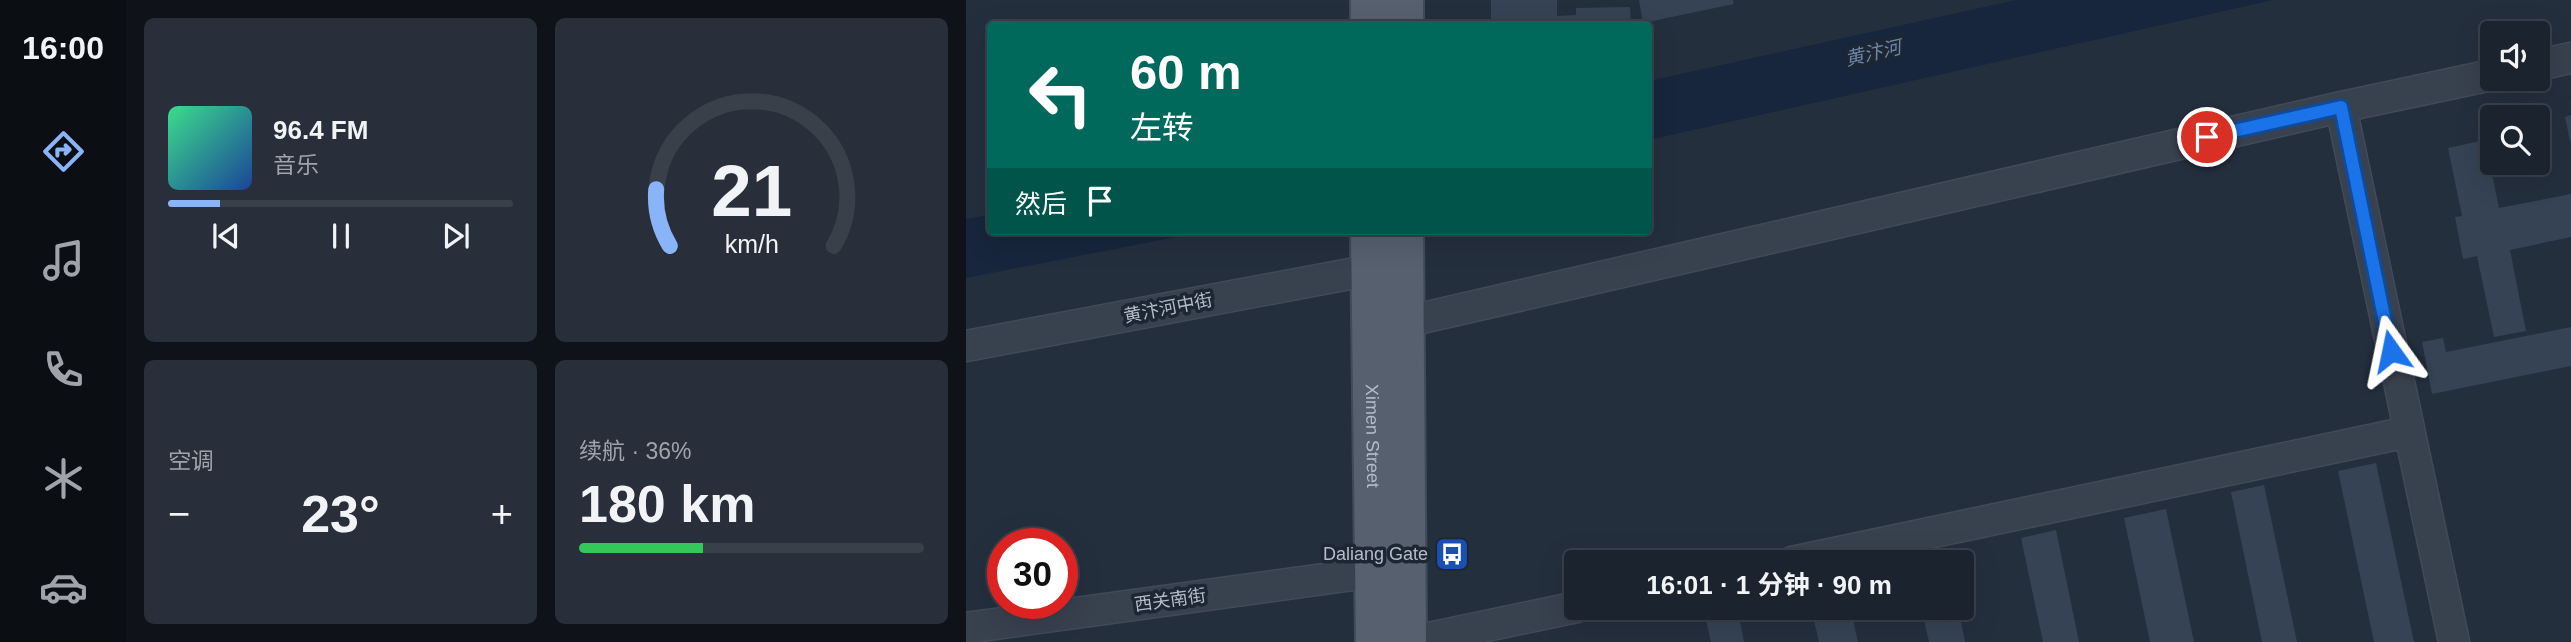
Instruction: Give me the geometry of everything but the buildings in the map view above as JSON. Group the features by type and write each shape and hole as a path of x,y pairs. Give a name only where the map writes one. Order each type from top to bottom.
{"main road":[{"path":"1370,0 1370,21"},
{"path":"1404,0 1404,21"},
{"name":"Ximen Street","path":"1370,235 1376,642"},
{"name":"Ximen Street","path":"1404,235 1409,642"}],"street":[{"path":"2550,62 2571,58"},
{"path":"1405,322 2480,78"},
{"path":"2341,107 2454,642"},
{"name":"黄汴河中街","path":"966,345 1371,270"},
{"path":"1849,550 2408,432"},
{"name":"西关南街","path":"966,628 1375,572"},
{"path":"1409,642 1564,610"}],"water":[{"name":"黄汴河","path":"2016,0 2273,0 1652,139 1652,80"},
{"path":"987,216 987,235 1186,235 966,278 966,219"}],"place":[{"name":"Daliang Gate","path":"1452,554"}],"route":[{"path":"2207,137 2341,107 2391,351"}]}
